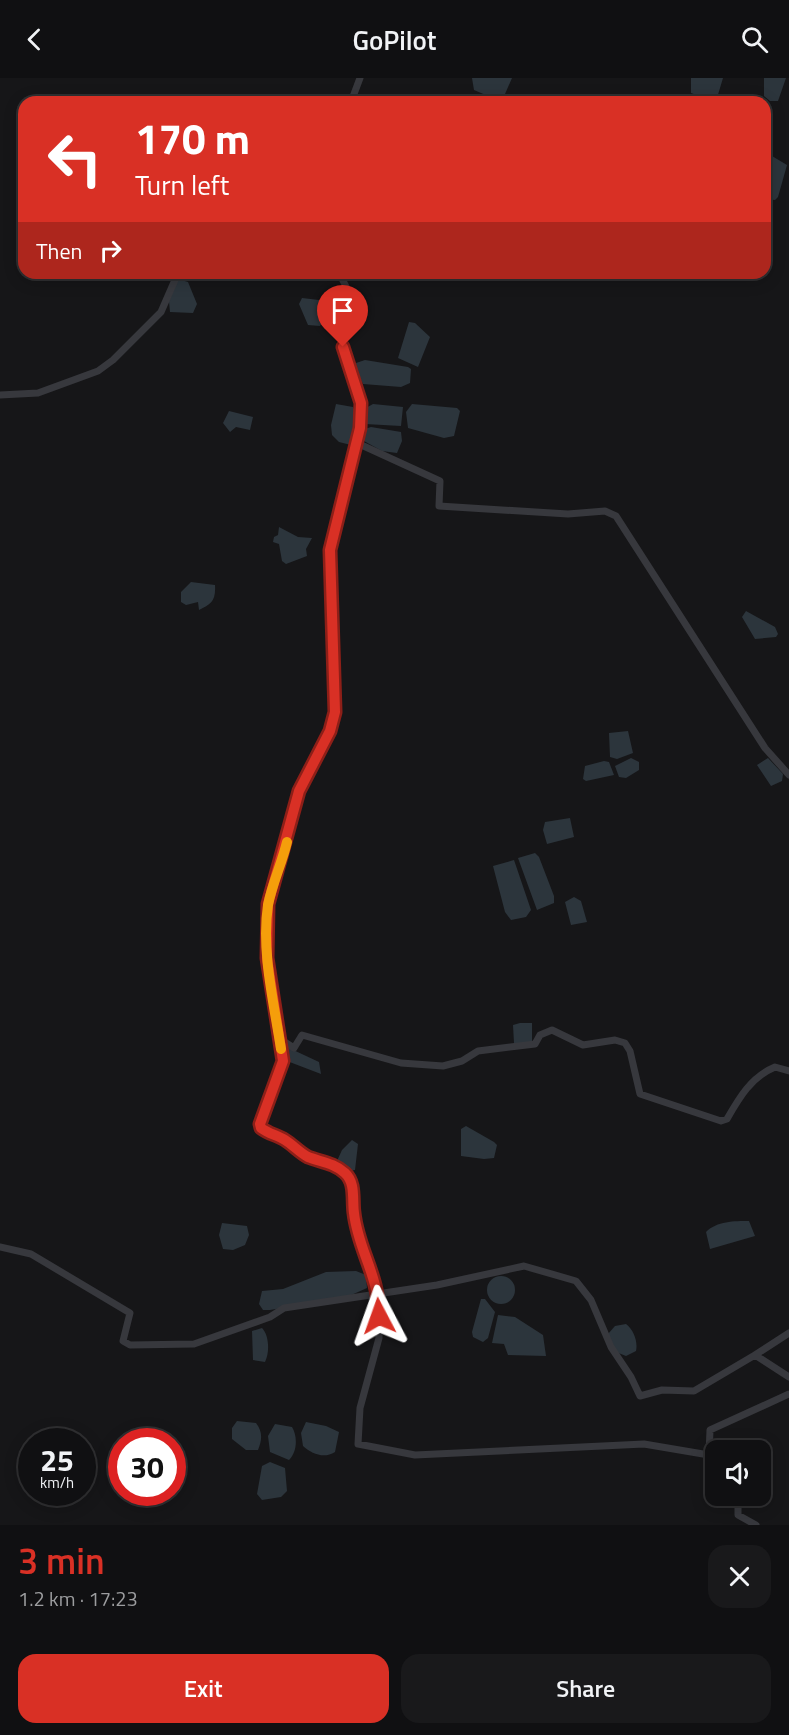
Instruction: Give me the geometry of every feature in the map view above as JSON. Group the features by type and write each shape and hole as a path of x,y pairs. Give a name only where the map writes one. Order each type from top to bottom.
{"street":[{"path":"353,96 360,78"},
{"path":"0,395 38,393 98,371 113,360 161,312 175,279"},
{"path":"342,279 352,298 343,340 344,355 361,403 357,443 330,550 335,712 330,731 299,791 268,904 267,958 283,1061 261,1128 268,1134 283,1139 305,1156 333,1164 348,1175 353,1187 356,1229 366,1251 379,1293 378,1338 360,1408 358,1444 416,1455 644,1444 705,1456"},
{"path":"357,443 440,481 439,506 559,514 605,511 616,516 752,729 789,775"},
{"path":"280,1040 294,1048 302,1035 401,1063 442,1066 462,1061 478,1051 536,1044 540,1035 552,1030 587,1045 615,1040 625,1043 630,1051 640,1094 721,1121 727,1119 742,1092 763,1073 775,1067 789,1071"},
{"path":"0,1247 31,1254 130,1314 123,1341 130,1345 194,1344 270,1317 284,1308 437,1285 524,1266 576,1281 591,1300 596,1317 611,1347 640,1396 662,1390 694,1391 789,1333"},
{"path":"755,1355 789,1377"},
{"path":"711,1440 710,1430 789,1394"},
{"path":"738,1506 738,1515 756,1525"}],"shaded area":[{"path":"472,78 512,78 505,94 501,96 488,96 474,90"},
{"path":"691,78 723,78 718,96 699,96 691,93"},
{"path":"764,78 786,78 778,101 771,101 771,96 764,96"},
{"path":"771,156 787,165 778,197 775,200 771,200"},
{"path":"178,279 188,282 197,304 193,313 170,312 169,301"},
{"path":"339,290 346,292 346,309 343,320 337,328 332,330 328,329 326,313 332,293"},
{"path":"302,298 319,300 324,313 320,326 308,325 299,304"},
{"path":"409,322 415,323 430,337 418,367 398,358"},
{"path":"365,360 408,367 411,369 410,383 401,387 363,384 357,372 356,363"},
{"path":"336,404 353,407 355,411 357,429 355,443 351,445 339,442 332,435 331,425"},
{"path":"373,404 403,407 401,426 365,424 364,409"},
{"path":"412,404 457,408 460,411 454,436 444,438 408,428 406,412"},
{"path":"229,411 253,417 250,430 236,427 230,432 223,423"},
{"path":"371,427 401,432 402,441 397,453 382,451 364,441 362,435 365,429"},
{"path":"279,527 298,537 312,538 306,549 307,556 286,564 282,561 279,544 273,542 274,537 278,535"},
{"path":"191,582 215,585 215,595 212,601 199,610 198,602 186,605 181,602 181,592"},
{"path":"746,611 775,627 778,634 776,637 755,639 742,617"},
{"path":"628,731 633,753 617,759 610,757 609,733"},
{"path":"631,758 639,762 639,770 626,778 619,777 615,766"},
{"path":"768,758 783,774 782,781 771,786 757,765"},
{"path":"604,761 609,762 614,775 586,781 583,779 585,766"},
{"path":"570,818 574,837 547,844 543,830 545,822"},
{"path":"535,853 539,857 554,896 554,903 537,910 518,858"},
{"path":"514,860 531,910 526,917 511,920 505,912 493,866"},
{"path":"574,897 581,901 587,922 571,925 565,902"},
{"path":"532,1023 532,1043 517,1045 514,1043 513,1025"},
{"path":"289,1048 319,1062 321,1074 287,1061 284,1050"},
{"path":"466,1126 497,1145 494,1158 461,1156 461,1129"},
{"path":"352,1140 358,1144 355,1170 350,1171 338,1165 337,1161 342,1150"},
{"path":"749,1221 755,1236 710,1249 706,1232 710,1228 726,1222"},
{"path":"222,1223 247,1226 249,1235 245,1245 233,1250 223,1249 219,1235"},
{"path":"356,1271 366,1275 367,1288 349,1296 270,1310 263,1310 259,1304 262,1291 283,1289 326,1272"},
{"path":"501,1276 511,1280 515,1290 511,1300 501,1304 491,1300 487,1290 491,1280"},
{"path":"481,1299 485,1299 495,1312 488,1338 483,1342 473,1337 472,1332"},
{"path":"498,1315 515,1317 543,1335 546,1356 508,1355 504,1344 492,1343"},
{"path":"626,1324 636,1340 636,1351 626,1356 616,1352 608,1334 615,1326"},
{"path":"262,1328 268,1344 265,1362 253,1360 252,1331"},
{"path":"237,1421 256,1423 261,1436 258,1450 246,1450 232,1439 232,1428"},
{"path":"306,1422 326,1426 339,1432 335,1452 318,1455 303,1446 301,1433"},
{"path":"275,1424 292,1427 294,1431 295,1449 289,1460 270,1452 268,1436"},
{"path":"270,1462 285,1468 287,1491 281,1497 262,1500 257,1494 262,1466"}],"slow traffic":[{"path":"281,1049 267,958 267,929 268,904 287,842"}],"route":[{"path":"343,347 362,411 354,456 330,550 335,712 330,731 299,791 281,865 268,904 267,958 283,1061 260,1124 268,1134 283,1139 305,1156 333,1164 348,1175 353,1187 352,1201 356,1229 366,1251 379,1293 379,1316"}]}
